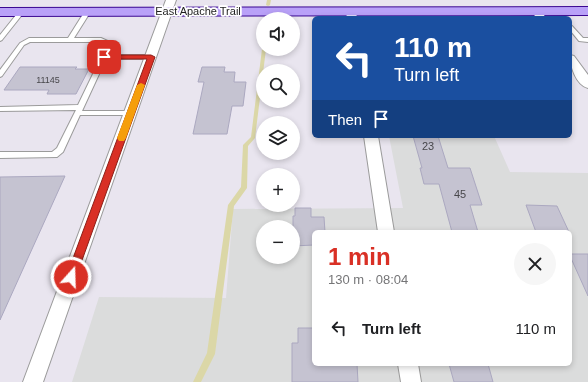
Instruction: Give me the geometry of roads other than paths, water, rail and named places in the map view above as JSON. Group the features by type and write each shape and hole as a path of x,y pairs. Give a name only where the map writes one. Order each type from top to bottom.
{"main road":[{"name":"East Apache Trail","path":"0,12 88,11 170,6 351,15 561,15 588,11"}],"street":[{"path":"32,382 170,6"},
{"path":"572,62 588,84"},
{"path":"371,138 386,230"},
{"path":"408,366 411,382"}],"lane":[{"path":"70,40 88,11"},
{"path":"0,39 22,12"},
{"path":"572,32 581,40 588,40"},
{"path":"0,75 22,44 29,40 101,40 110,44 60,150 54,155 0,155"},
{"path":"104,57 151,57"},
{"path":"0,109 79,110 131,113"}],"waterway":[{"path":"268,5 269,0"},
{"path":"197,382 211,354 231,205 244,188 246,145 253,138 263,56"}]}
